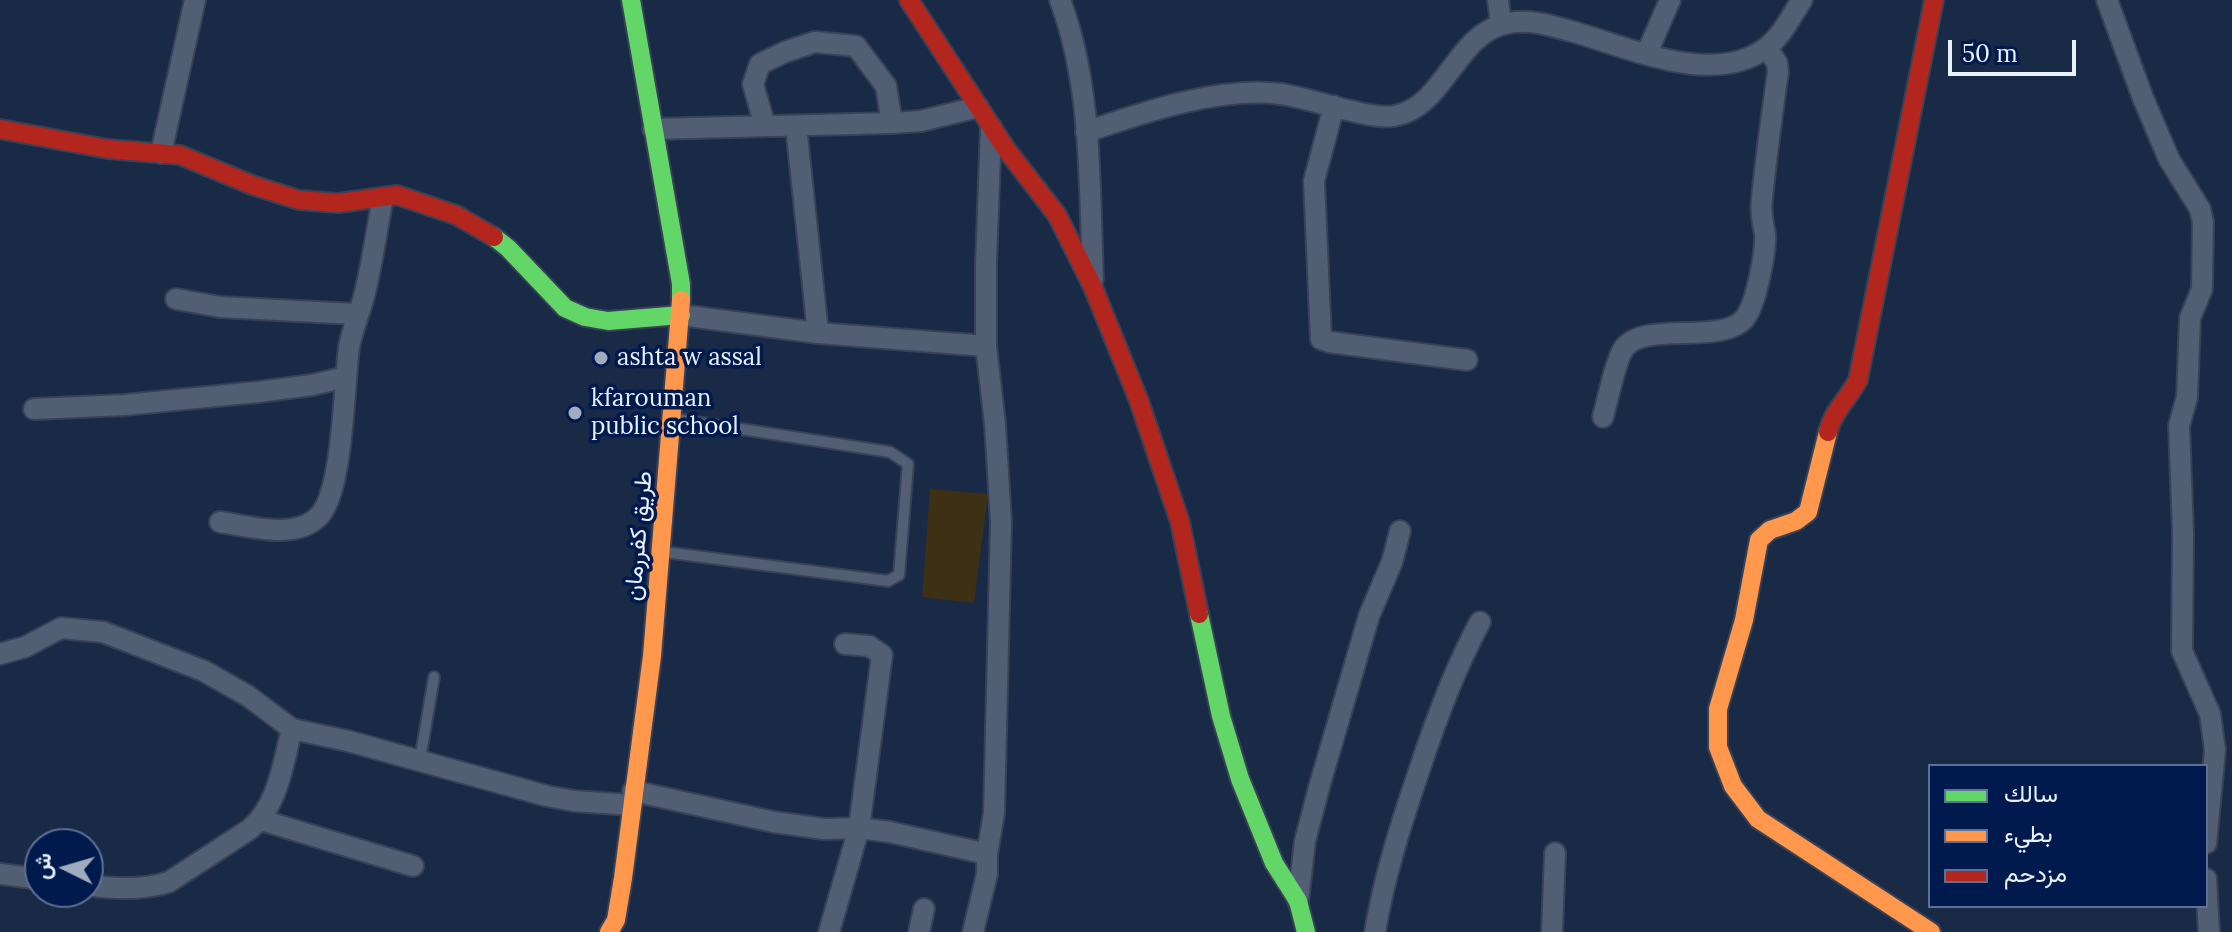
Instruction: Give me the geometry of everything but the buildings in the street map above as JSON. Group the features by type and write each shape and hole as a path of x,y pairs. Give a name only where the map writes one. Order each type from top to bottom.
{"street":[{"path":"161,153 195,0"},
{"name":"طريق كفررمان","path":"616,928 652,656 681,315 681,284 631,0"},
{"path":"909,0 991,127 1057,215 1093,287 1139,401 1180,522 1221,716 1240,779 1274,863 1298,901 1306,932"},
{"path":"1060,0 1080,77 1086,132 1093,287"},
{"path":"1498,0 1501,25"},
{"path":"1647,53 1670,0"},
{"path":"1086,132 1144,112 1245,94 1280,94 1391,117 1420,104 1467,48 1486,32 1501,25 1525,21 1679,62 1725,66 1743,61 1767,48 1802,0"},
{"path":"1931,932 1758,819 1740,799 1730,781 1717,741 1716,720 1745,616 1759,540 1765,532 1802,519 1808,512 1832,415 1850,395 1858,380 1934,0"},
{"path":"2107,0 2169,159 2200,209 2203,222 2202,289 2190,318 2187,397 2179,426 2183,533 2182,651 2210,714 2215,750 2208,822"},
{"path":"765,126 753,84 760,64 815,42 856,46 886,86 892,123"},
{"path":"1603,417 1622,349 1632,340 1645,335 1733,326 1745,319 1751,306 1765,235 1760,218 1778,72 1777,63 1767,48"},
{"path":"1334,106 1314,181 1321,339 1467,360"},
{"path":"653,129 892,123 921,121 978,107"},
{"path":"796,126 818,333"},
{"path":"973,932 987,874 994,813 1001,522 986,346 991,127"},
{"path":"0,129 108,149 180,155 252,185 299,200 338,203 397,195 410,198 472,223 508,248 565,308 585,317 608,321 681,315 818,333 986,346"},
{"path":"220,522 273,529 297,528 320,515 328,499 337,460 356,314 365,292 383,198"},
{"path":"176,299 232,308 356,314"},
{"path":"34,409 124,405 258,392 346,377"},
{"path":"1298,901 1305,841 1320,784 1369,616 1392,562 1400,531"},
{"path":"1375,932 1393,850 1436,720 1452,674 1480,622"},
{"path":"0,654 25,647 61,628 103,632 204,671 248,696 292,729 420,760 547,796 574,801 632,798 824,829 859,828 890,832 987,854"},
{"path":"829,932 859,828 882,655 869,646 845,644"},
{"path":"104,886 169,882 261,820 270,804 292,729"},
{"path":"261,820 413,866"},
{"path":"1552,932 1555,853"},
{"path":"0,874 24,877"},
{"path":"2208,908 2209,932"},
{"path":"919,932 924,909"}],"lane":[{"path":"662,552 888,581 899,575 908,464 901,457 890,452 673,418"},
{"path":"420,760 434,677"}],"shaded area":[{"path":"930,489 988,494 974,603 922,597"}],"traffic: fast":[{"path":"631,0 681,284 681,300"},
{"path":"494,237 565,308 585,317 608,321 681,315"},
{"path":"1199,614 1221,716 1240,779 1274,863 1298,901 1306,932"}],"traffic: slow":[{"path":"609,932 616,920 623,878 652,656 681,300"},
{"path":"1828,432 1808,512 1796,521 1770,530 1759,540 1744,620 1718,709 1718,747 1733,786 1758,819 1931,932"}],"traffic: jam":[{"path":"909,0 1006,149 1057,215 1093,287 1139,401 1180,522 1199,614"},
{"path":"1828,432 1837,411 1858,380 1934,0"},
{"path":"0,129 108,149 180,155 252,185 299,200 338,203 397,195 456,215 494,237"}],"place":[{"name":"ashta w assal","path":"601,358"},
{"name":"kfarouman public school","path":"575,413"}]}
